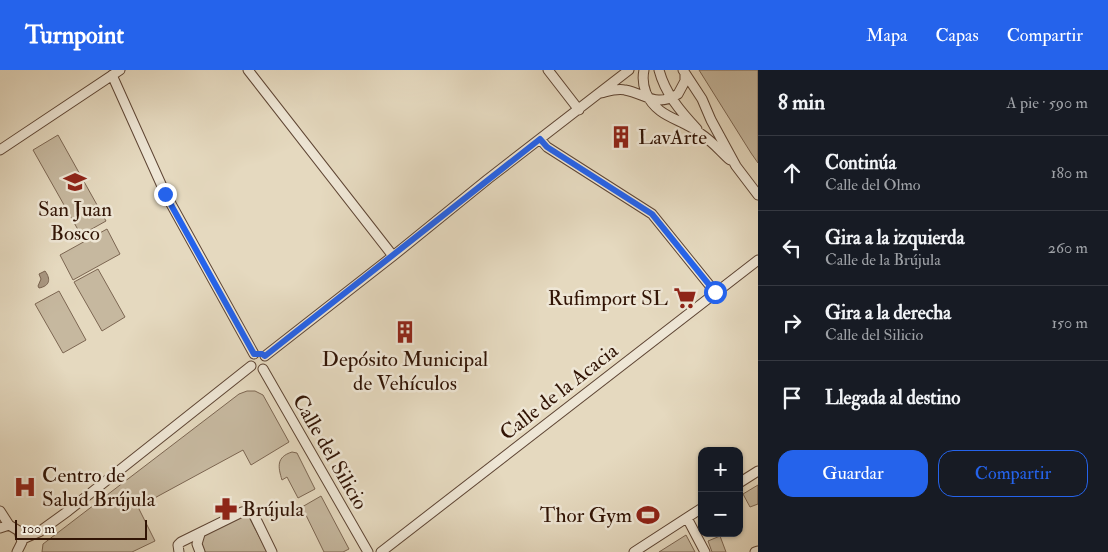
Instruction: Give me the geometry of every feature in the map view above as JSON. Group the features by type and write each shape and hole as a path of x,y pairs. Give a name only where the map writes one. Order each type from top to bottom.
{"street":[{"path":"248,70 393,256"},
{"path":"548,70 579,110"},
{"path":"265,356 629,70"},
{"path":"644,70 643,84 649,99 660,111 700,132"},
{"path":"659,70 665,87 678,108 736,166"},
{"path":"598,94 624,90 649,99 665,100 678,94 682,88 684,72"},
{"path":"684,72 702,99 736,166 758,195"},
{"path":"0,150 116,73 165,194 254,354"},
{"path":"540,139 547,147 652,214 715,292"},
{"name":"Calle de la Acacia","path":"381,552 758,260"},
{"path":"254,354 265,356"},
{"path":"251,366 251,357 254,354"},
{"path":"251,366 254,369 263,369 266,366 267,360 265,356"},
{"path":"0,511 4,527 17,528 22,547 251,366"},
{"name":"Calle del Silicio","path":"263,369 368,552"},
{"path":"743,481 758,471"},
{"path":"179,552 178,545 181,542 242,512 248,511 254,515 272,552"},
{"path":"634,552 698,511"},
{"path":"687,518 705,552"},
{"path":"200,534 197,544 200,552"}],"shaded area":[{"path":"699,70 758,70 758,163 751,153"},
{"path":"58,135 106,221 81,235 33,150"},
{"path":"107,229 120,254 73,280 60,255"},
{"path":"98,269 125,317 102,331 74,282"},
{"path":"45,271 48,282 45,286 39,288 41,279 39,274"},
{"path":"59,291 86,340 63,353 35,304"},
{"path":"255,391 263,395 289,442 251,465 243,450 138,507 155,541 132,552 42,552 43,544 239,394"},
{"path":"292,452 297,453 315,489 298,498 287,477 282,480 280,471 281,460"},
{"path":"758,485 758,504 750,507 743,494"},
{"path":"321,496 349,549 343,552 324,552 302,507"},
{"path":"243,515 249,517 267,552 205,552 201,544 201,537"},
{"path":"686,535 695,552 659,552"},
{"path":"720,537 726,552 712,552 708,541"}],"place":[{"name":"LavArte","path":"621,137"},
{"name":"San Juan Bosco","path":"75,182"},
{"name":"Rufimport SL","path":"685,298"},
{"name":"Depósito Municipal de Vehículos","path":"405,332"},
{"name":"Centro de Salud Brújula","path":"25,487"},
{"name":"Brújula","path":"226,509"},
{"name":"Thor Gym","path":"648,515"}],"route":[{"path":"165,194 254,354 258,353 265,356 540,139 547,147 652,214 715,292"}]}
